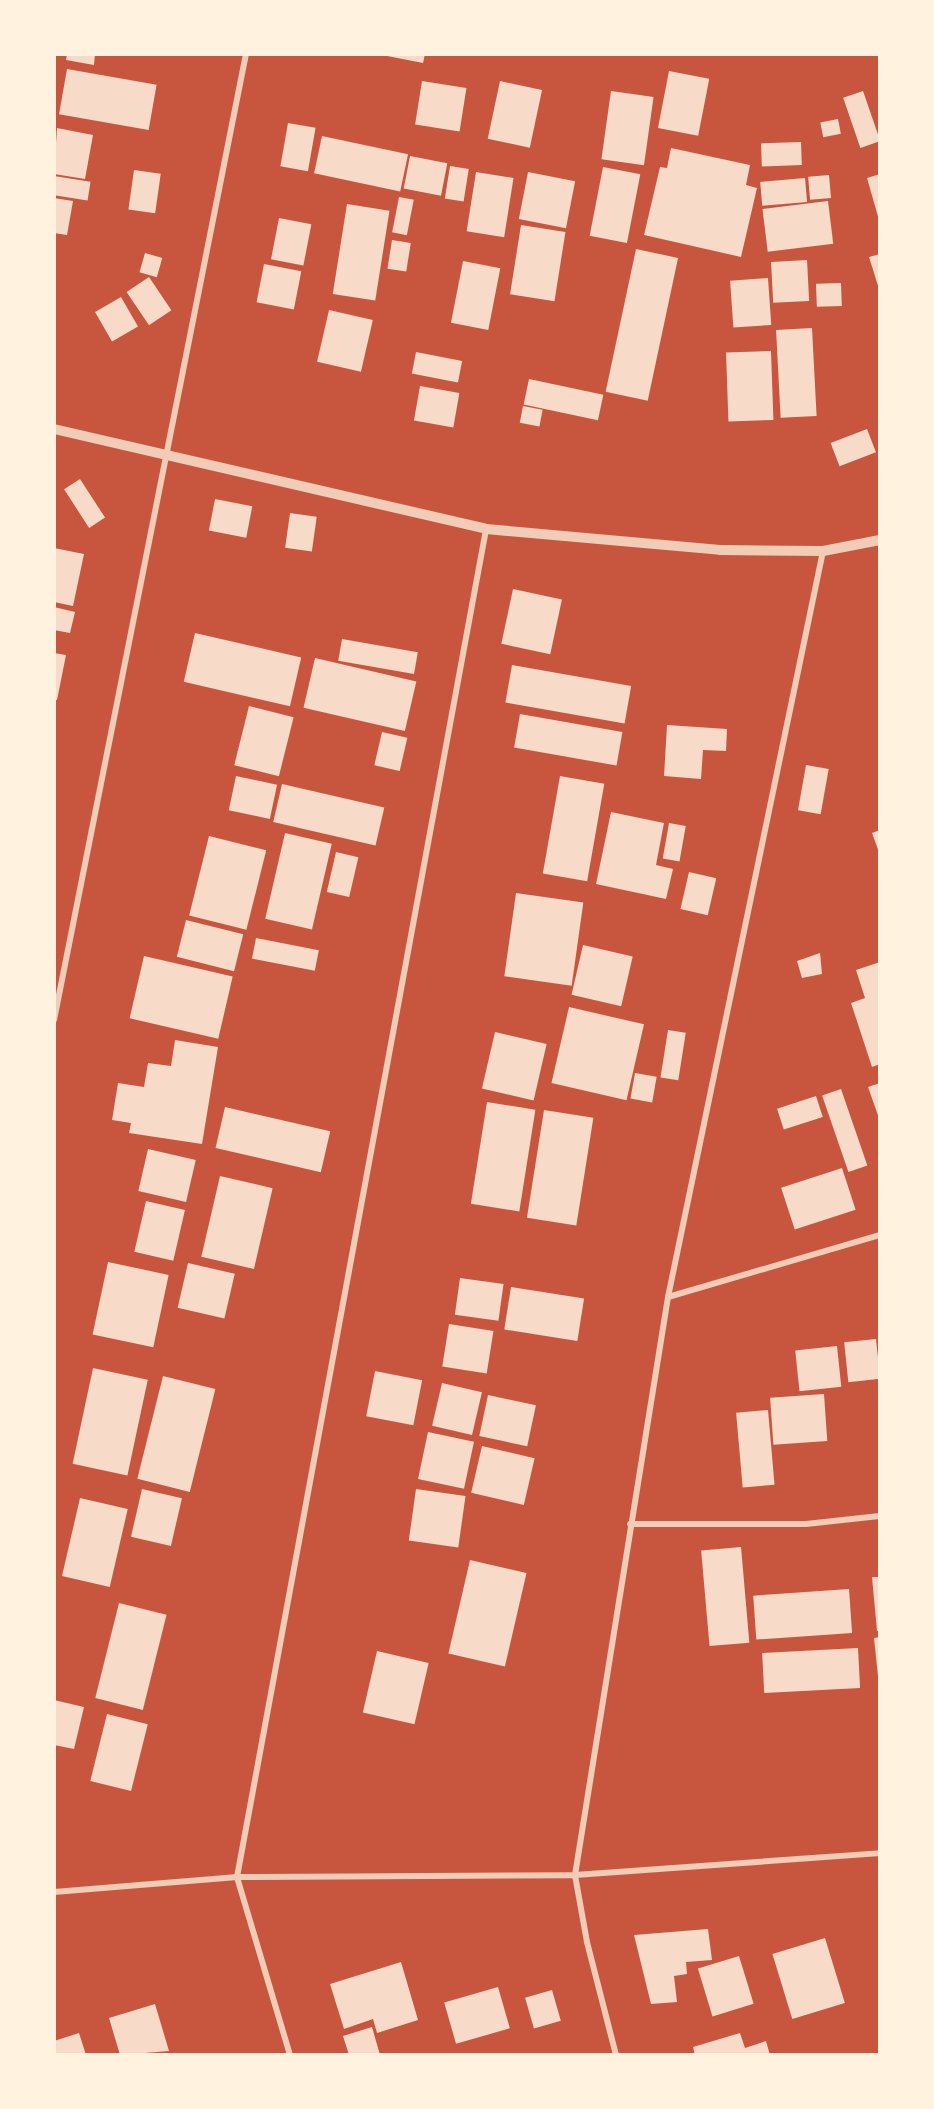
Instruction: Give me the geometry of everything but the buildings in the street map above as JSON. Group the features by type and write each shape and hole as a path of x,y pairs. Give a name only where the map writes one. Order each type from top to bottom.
{"street":[{"path":"54,1020 246,54"},
{"path":"54,429 486,529 720,550 823,551 880,540"},
{"path":"290,2055 237,1877 486,529"},
{"path":"616,2055 587,1942 575,1875 668,1297 823,551"},
{"path":"668,1297 880,1235"},
{"path":"630,1524 806,1524 880,1516"},
{"path":"54,1892 237,1877 575,1875 880,1852"}]}
